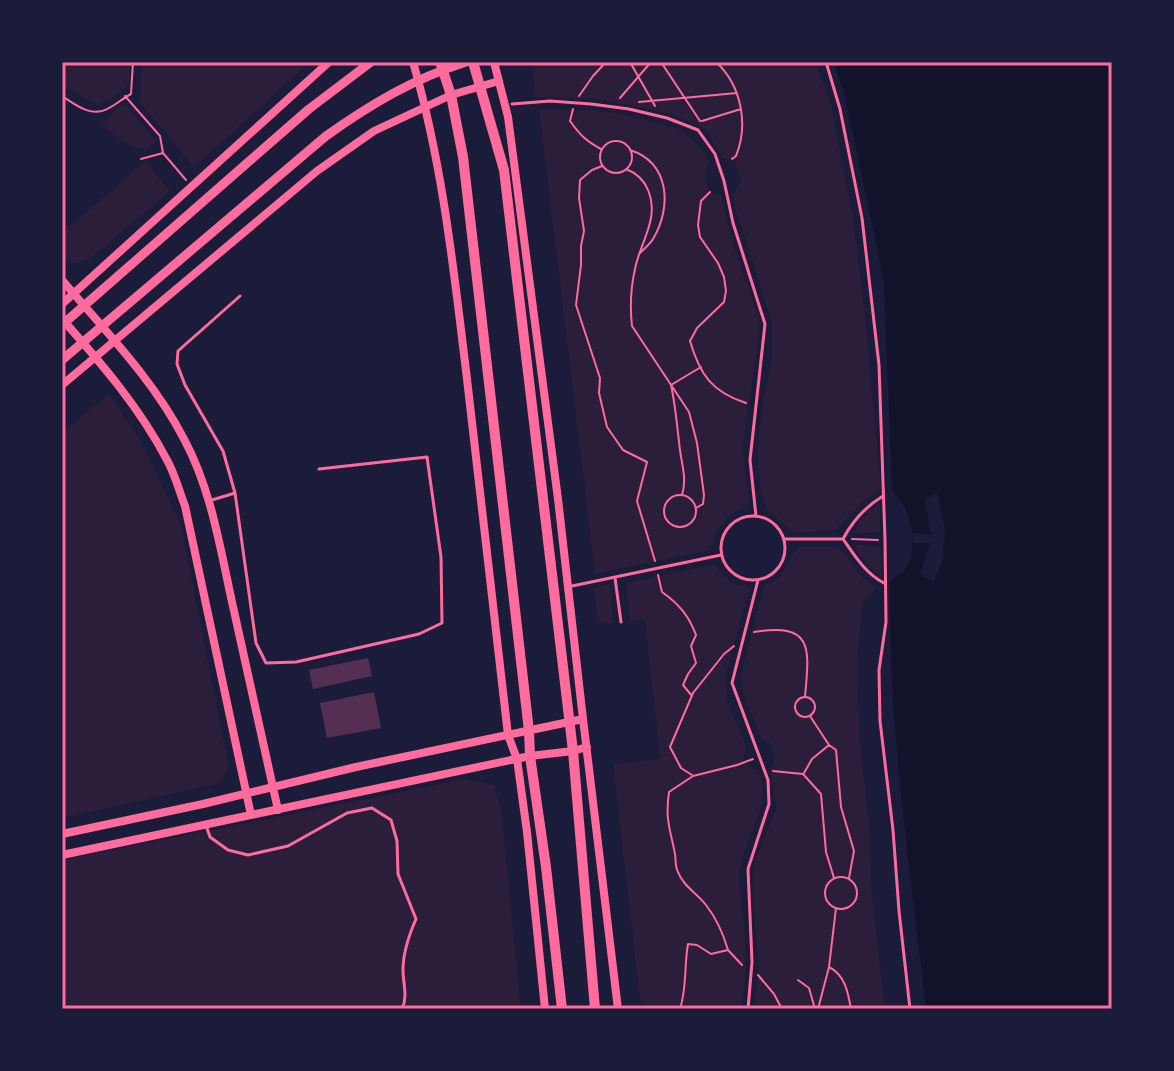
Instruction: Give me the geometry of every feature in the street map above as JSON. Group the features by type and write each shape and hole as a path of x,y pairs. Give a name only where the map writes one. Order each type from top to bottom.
{"main road":[{"path":"63,322 309,109 371,62"},
{"path":"62,360 326,136 369,106 442,66 466,62"},
{"path":"473,62 504,170 573,751 595,1009"},
{"path":"442,66 463,157 530,756 562,1009"}],"street":[{"path":"62,304 329,62"},
{"path":"413,62 426,105 439,170 454,271 508,735 517,759 527,832 545,1009"},
{"path":"494,62 508,117 556,484 618,1009"},
{"path":"62,385 317,171 374,131 451,95 499,81"},
{"path":"62,280 149,384 199,468 216,526 278,810"},
{"path":"63,322 95,356 143,420 168,461 185,506 251,815"},
{"path":"62,834 583,719"},
{"path":"62,855 530,756 587,747"}],"lane":[{"path":"826,62 840,109 862,218 879,365 886,622 879,670 880,721 910,1009"},
{"path":"512,104 550,101 591,104 667,118 698,130 715,154 765,324 750,460 756,516"},
{"path":"240,296 178,351 177,364 185,385 223,451 235,493 256,643 266,663 296,662 419,634 442,623 441,557 427,457 319,469"},
{"path":"208,501 235,493"},
{"path":"843,539 852,522 869,504 884,495"},
{"path":"756,516 771,521 784,539 782,562 772,574 758,580 736,576 721,555 728,528 741,519 756,516"},
{"path":"784,539 843,539"},
{"path":"843,539 872,577 885,583"},
{"path":"568,587 721,555"},
{"path":"615,577 621,622"},
{"path":"748,1009 751,971 748,869 769,804 768,780 732,683 758,580"},
{"path":"206,825 210,837 228,850 248,855 288,846 347,813 372,808 391,820 397,841 398,874 416,919 403,968 406,1002 402,1009"}],"path":[{"path":"62,96 94,113 108,109 131,94 133,62"},
{"path":"630,62 657,111"},
{"path":"617,102 651,62"},
{"path":"661,62 705,128"},
{"path":"716,62 729,75 741,109 742,136 736,156 732,159"},
{"path":"639,102 737,93"},
{"path":"125,96 160,136 163,153 192,186"},
{"path":"693,123 741,109"},
{"path":"618,141 630,150 632,159 622,172 611,172 602,166 601,149 608,142 618,141"},
{"path":"630,150 649,159 664,184 665,203 660,222 652,240 639,254"},
{"path":"141,159 163,153"},
{"path":"602,166 580,180 579,198 584,231 576,305 600,378 601,402 607,427 623,450 647,462 637,501 662,592 676,602 691,620 696,635 691,646 696,663 683,685 692,696"},
{"path":"626,169 634,172 646,185 652,200 652,216 635,270 632,326 689,412 704,495 703,504 696,508"},
{"path":"710,192 701,201 698,225 700,237 724,277 726,291 724,302 697,328 690,341 695,357 715,389 755,406"},
{"path":"671,385 701,367"},
{"path":"671,385 686,485 682,495"},
{"path":"682,495 691,499 696,508 694,519 686,526 675,526 664,514 665,504 672,496 682,495"},
{"path":"843,539 885,540"},
{"path":"744,633 776,628 794,632 805,644 809,661 805,697"},
{"path":"693,776 681,768 670,747 692,696 724,654 743,639"},
{"path":"805,697 799,700 796,709 801,716 810,716"},
{"path":"805,697 815,705 810,716"},
{"path":"810,716 829,745 836,750 841,807 854,851 849,878"},
{"path":"803,774 812,759 829,745"},
{"path":"759,758 693,776 669,792 668,827 677,872 705,903 717,922 728,950 759,976 782,1009"},
{"path":"765,772 803,774 821,794 826,852 834,878"},
{"path":"834,878 849,878 857,890 855,901 847,908 836,908 825,896 827,885 834,878"},
{"path":"817,1009 829,967 836,908"},
{"path":"680,1009 685,995 688,944 697,945 711,954 728,950"},
{"path":"829,967 839,972 851,1009"},
{"path":"798,980 809,988 817,1009"}],"shaded area":[{"path":"62,62 130,62 129,85 97,105 62,85"},
{"path":"141,62 310,62 194,167 140,103"},
{"path":"532,62 815,62 831,104 853,218 881,488 861,503 837,529 794,533 768,511 761,493 757,454 772,357 772,322 735,208 734,193 741,181 735,163 732,159 724,159 704,128 667,113 598,99 537,97"},
{"path":"834,62 1112,62 1112,1009 926,1009 901,796 890,636 890,582 905,570 911,558 913,533 906,509 892,490 884,281 845,96"},
{"path":"125,104 153,136 154,142 146,150 128,144 101,125 119,106"},
{"path":"539,109 617,113 679,129 703,149 709,161 705,173 706,184 710,192 721,195 734,247 759,318 743,445 749,504 729,516 716,533 710,550 595,574"},
{"path":"145,161 170,191 92,257 76,264 62,259 62,228 74,223"},
{"path":"109,394 142,443 181,524 229,768 216,784 62,818 62,433"},
{"path":"880,502 880,532 854,534 860,520"},
{"path":"853,544 881,547 881,577 862,559"},
{"path":"799,547 834,547 845,553 858,573 876,589 862,605 857,669 871,884 885,1009 754,1009 759,966 753,873 776,808 770,768 775,756 770,743 761,738 740,679 765,585 782,574"},
{"path":"714,564 732,584 750,587 726,675 727,700 747,748 744,756 749,768 758,770 763,795 740,874 746,948 744,989 740,1009 641,1009 613,764 660,759 645,620 630,621 626,583"},
{"path":"610,584 613,623 598,624 594,588"},
{"path":"465,779 494,785 502,815 521,1009 62,1009 62,860"}],"pier":[{"path":"937,493 945,529 943,561 933,582 920,574 930,543 913,543 913,533 931,535 925,499"}],"building":[{"path":"368,658 372,676 313,689 309,670"},
{"path":"374,692 381,728 327,738 320,703"}]}
